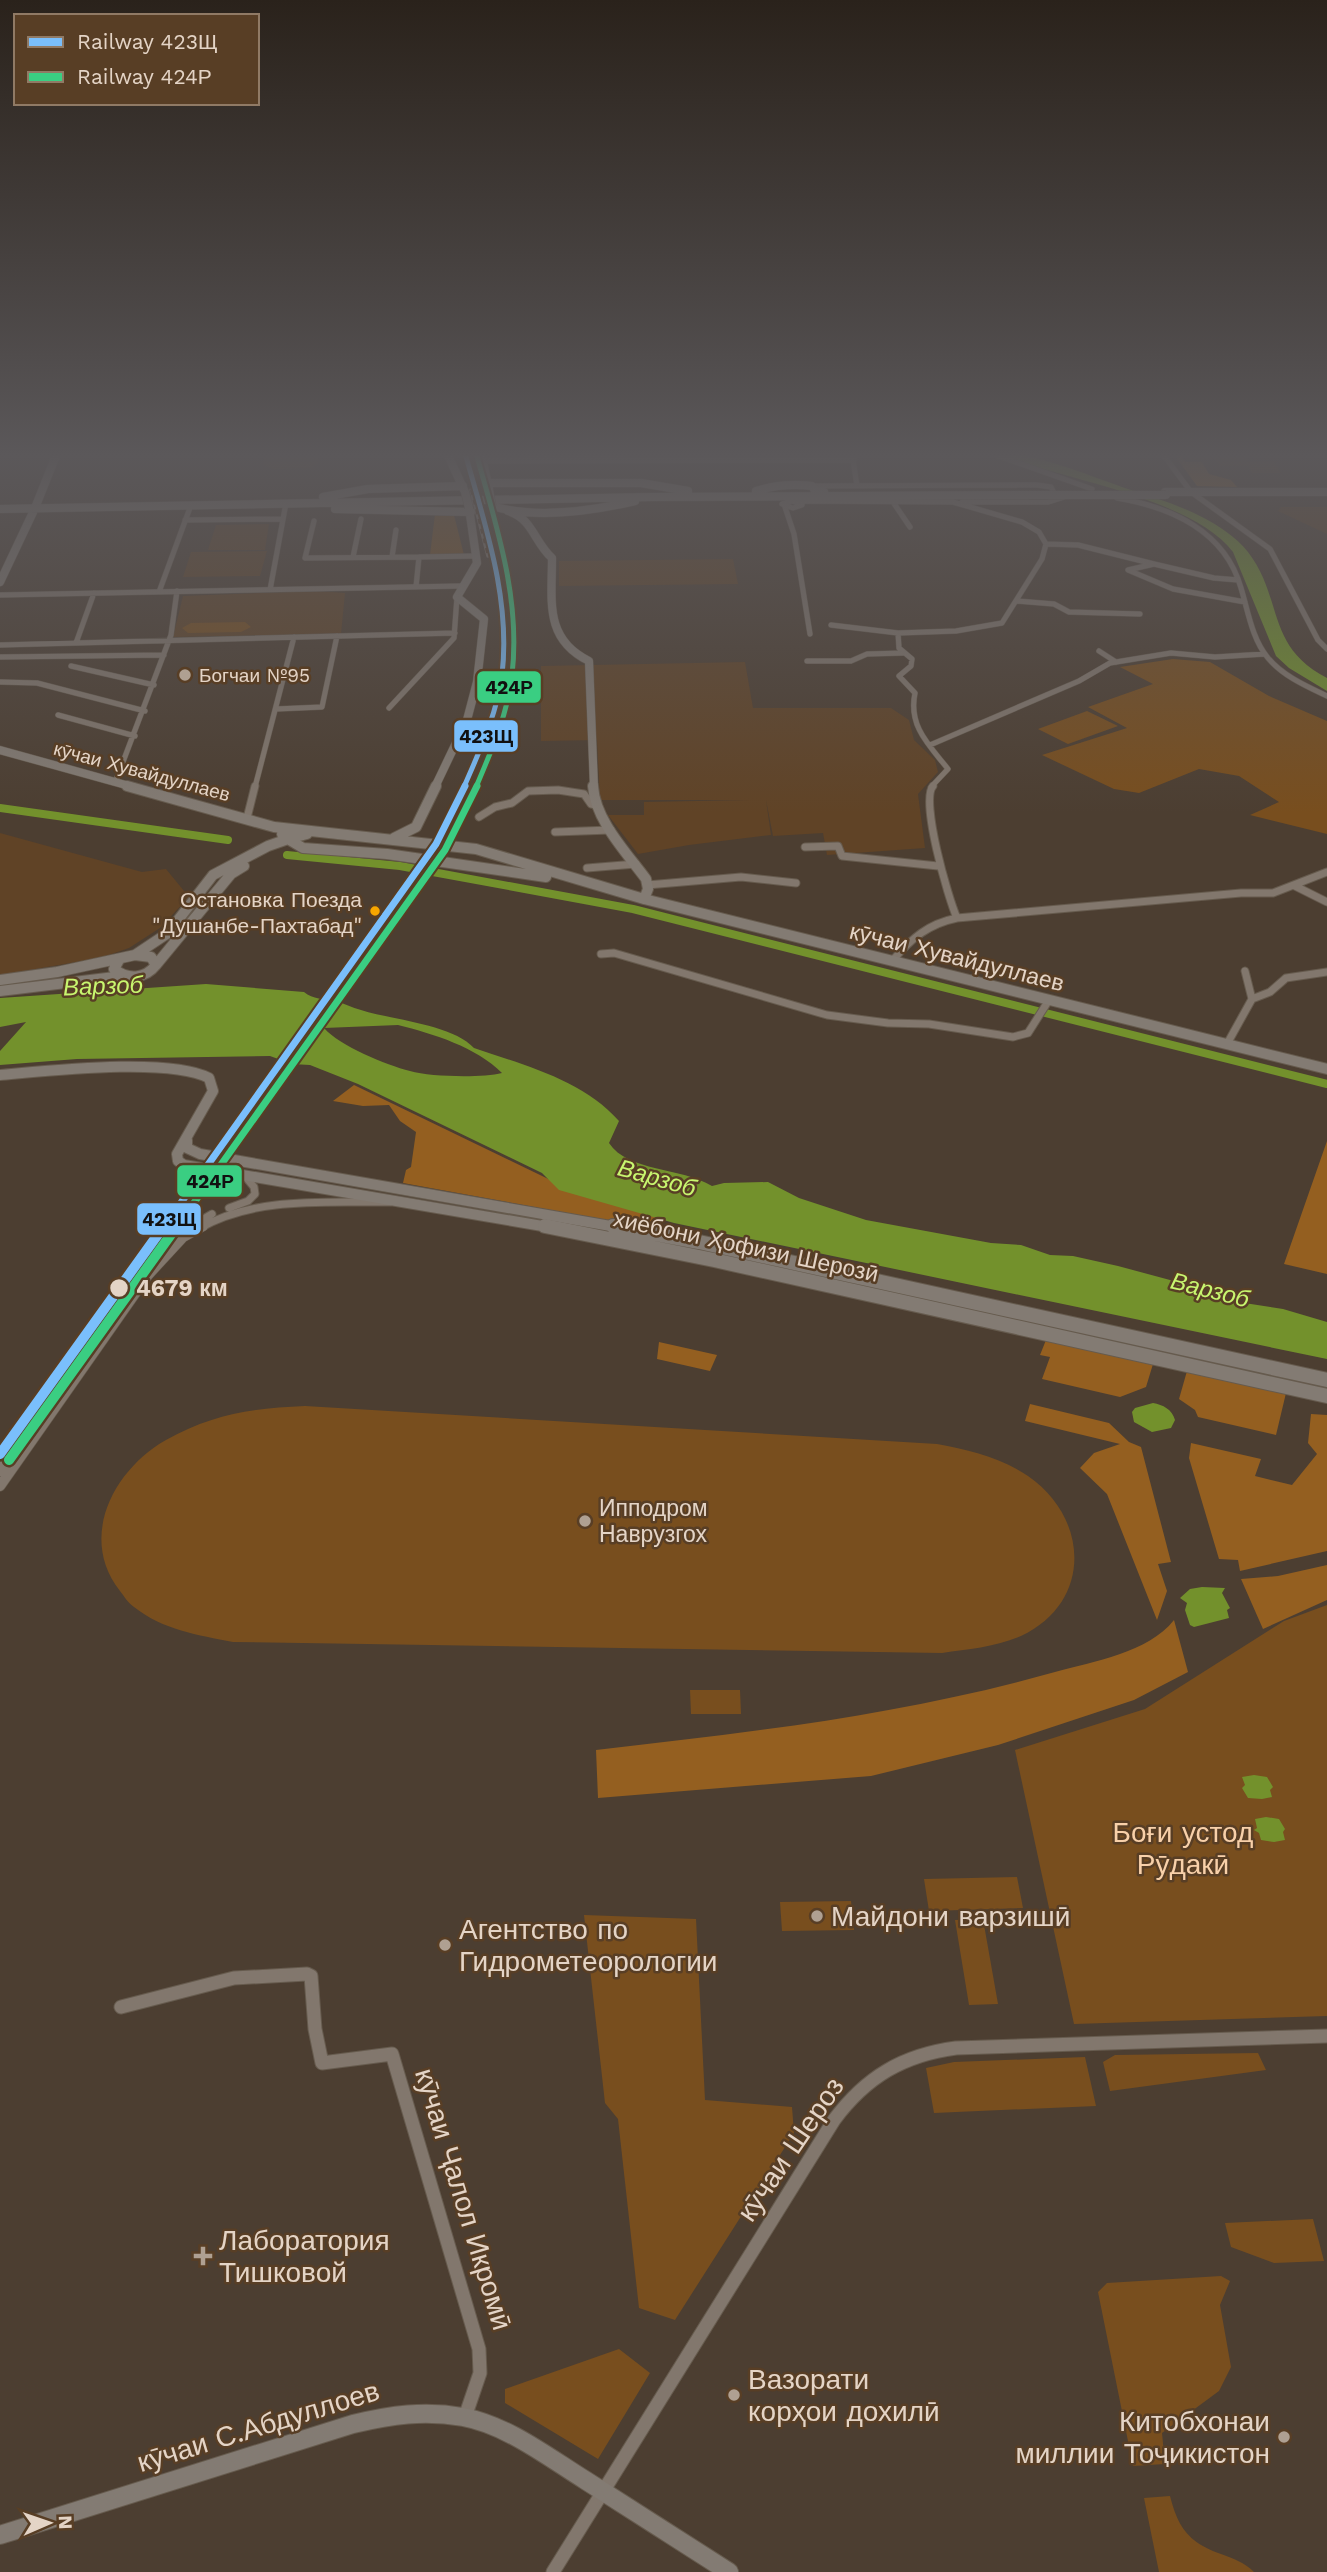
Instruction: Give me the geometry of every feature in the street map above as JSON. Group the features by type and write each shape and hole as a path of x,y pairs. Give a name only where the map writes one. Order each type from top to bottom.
{"main road":[{"path":"387,839 405,835 416,827 467,720 477,682 484,619 457,597 461,586 472,573"},
{"name":"кӯчаи Хувайдуллаев","path":"0,750 274,827 477,849 644,899 1327,1069"},
{"name":"кӯчаи Хувайдуллаев","path":"274,827 288,839"},
{"path":"416,827 420,839 436,844"},
{"path":"356,851 368,846 369,838"},
{"path":"0,980 135,955 167,933 213,875 268,846 288,839"},
{"path":"0,990 145,975 230,874 266,855 303,848"},
{"path":"475,868 497,861 496,856"},
{"path":"135,955 150,957 156,965"},
{"path":"119,960 114,969 123,976"},
{"path":"0,1075 132,1069 177,1069 202,1074 213,1084 213,1091 187,1140"},
{"name":"хиёбони Ҳофизи Шерозӣ","path":"187,1140 177,1154 181,1164 516,1220 734,1264 1327,1395"},
{"name":"хиёбони Ҳофизи Шерозӣ","path":"187,1140 187,1148 200,1154 412,1189 737,1249 1327,1380"},
{"path":"402,1201 412,1189"},
{"name":"кӯчаи С.Абдуллоев","path":"0,2535 369,2419 422,2412 465,2417 523,2441 603,2491"},
{"path":"603,2491 729,2572"}],"street":[{"path":"159,592 166,573"},
{"path":"270,590 273,573"},
{"path":"416,587 417,573"},
{"path":"552,573 554,627 568,652 589,661 596,805 646,879 648,885 644,899"},
{"path":"799,573 810,634"},
{"path":"831,625 898,633 997,626 1006,619 1034,573"},
{"path":"1135,573 1173,589 1245,602"},
{"path":"1201,573 1238,580"},
{"path":"1235,573 1265,654 1291,677 1327,696"},
{"path":"1283,573 1317,639 1327,649"},
{"path":"0,595 461,586"},
{"path":"115,783 145,711 170,640 177,591"},
{"path":"76,643 94,593"},
{"path":"388,708 455,634 457,597"},
{"path":"1017,601 1054,604 1069,612 1140,614"},
{"path":"898,633 899,649 910,656 912,662 899,676 915,693 912,708 915,722 948,769 928,793 938,866 946,896 957,918"},
{"path":"0,645 455,634"},
{"path":"276,709 322,707 337,636"},
{"path":"247,818 294,637"},
{"path":"1317,639 1327,639"},
{"path":"1100,651 1116,662"},
{"path":"807,661 851,660 867,654 903,653"},
{"path":"930,745 1079,681 1099,668 1116,662 1171,653 1214,657 1265,654"},
{"path":"0,657 164,655"},
{"path":"71,666 154,685"},
{"path":"0,682 37,683 145,711"},
{"path":"58,715 135,737"},
{"path":"479,817 495,807 512,803 528,791 558,790 584,794 591,804 596,805"},
{"path":"555,832 611,830"},
{"name":"кӯчаи Хувайдуллаев","path":"288,839 318,833"},
{"name":"кӯчаи Хувайдуллаев","path":"288,839 303,848 356,851 578,881"},
{"path":"805,846 838,846 842,856 938,866"},
{"path":"587,868 636,864"},
{"path":"893,960 919,931 937,922 1241,892 1266,894 1295,886 1327,872"},
{"path":"648,885 743,877 772,877 796,883"},
{"path":"1295,886 1327,902"},
{"path":"601,954 614,953 827,1014 888,1023 929,1024 1013,1037 1028,1033 1049,1000"},
{"path":"1245,971 1252,999"},
{"path":"1227,1044 1252,999 1270,992 1286,978 1327,972"},
{"path":"0,1486 147,1262 170,1238 203,1218 253,1198 255,1189 244,1175"},
{"path":"113,1316 173,1245 217,1218 244,1210 283,1204 375,1204 402,1201"},
{"path":"0,1471 54,1402"},
{"name":"кӯчаи Ҷалол Икромӣ","path":"121,2007 216,1981 254,1976 307,1975 313,1979 315,2029 322,2063 391,2054 480,2350 480,2373 465,2417"},
{"name":"кӯчаи Шероз","path":"553,2572 834,2119 858,2090 877,2073 913,2056 956,2048 1327,2036"}],"shaded area":[{"path":"184,573 261,573 260,576 183,577"},
{"path":"559,573 736,573 738,584 559,586"},
{"path":"318,591 345,593 341,634 173,637 183,596"},
{"path":"745,662 753,708 891,708 909,720 914,740 935,760 938,772 918,794 925,848 827,855 823,833 773,836 766,800 771,835 638,854 608,815 644,815 644,802 749,800 600,800 597,740 541,741 541,666"},
{"path":"0,833 142,872 166,869 189,897 160,928 129,948 100,958 0,975"},
{"path":"354,1085 569,1189 659,1215 654,1229 403,1183 406,1170 411,1167 416,1132 400,1121 389,1105 363,1106 333,1101"},
{"path":"1327,1141 1327,1274 1284,1264"},
{"path":"1046,1340 1153,1364 1146,1387 1120,1397 1042,1379 1050,1357 1040,1355"},
{"path":"659,1342 717,1355 710,1371 657,1359"},
{"path":"1187,1371 1286,1393 1276,1435 1198,1417 1195,1410 1179,1399"},
{"path":"1030,1404 1109,1423 1129,1442 1141,1447 1171,1562 1158,1564 1167,1591 1157,1620 1107,1494 1080,1468 1094,1453 1120,1444 1025,1421"},
{"path":"1311,1414 1327,1415 1327,1551 1240,1571 1238,1560 1219,1559 1189,1458 1191,1443 1261,1459 1255,1476 1292,1485 1317,1454 1308,1443"},
{"path":"1327,1565 1327,1600 1263,1629 1241,1579 1278,1576"},
{"path":"1174,1620 1188,1672 1134,1700 998,1745 871,1776 598,1798 596,1750 770,1729 941,1700 1119,1654 1150,1640"}],"green space":[{"path":"245,622 251,627 241,632 188,633 182,628 191,623"},
{"path":"1173,659 1210,662 1269,696 1327,721 1327,834 1250,815 1279,802 1239,776 1199,769 1139,793 1114,789 1042,755 1127,728 1088,707 1153,684 1120,667"},
{"path":"1087,711 1118,726 1068,744 1038,729"},
{"name":"Ипподром Наврузгох","path":"305,1406 937,1444 961,1449 1006,1464 1028,1476 1048,1494 1063,1514 1072,1536 1074,1559 1071,1582 1061,1603 1044,1621 1021,1636 992,1645 942,1653 233,1642 169,1626 145,1615 132,1605 108,1571 102,1549 102,1528 107,1507 117,1487 131,1469 147,1453 166,1440 200,1424 268,1408"},
{"name":"Боғи устод Рӯдакӣ","path":"1327,1605 1327,2016 1074,2024 1015,1750 1145,1709 1284,1621"},
{"path":"690,1690 740,1690 741,1714 691,1714"},
{"path":"1017,1877 1023,1908 929,1911 924,1879"},
{"name":"Майдони варзишӣ","path":"851,1901 854,1930 782,1931 780,1902"},
{"path":"584,1915 696,1919 705,2100 792,2107 794,2133 675,2320 639,2308 618,2119 605,2103"},
{"path":"983,1919 998,2004 969,2005 955,1920"},
{"path":"1258,2053 1266,2070 1110,2091 1103,2062 1115,2055"},
{"path":"1085,2057 1096,2106 934,2113 926,2068 954,2062"},
{"path":"1313,2219 1324,2261 1274,2263 1231,2247 1225,2223"},
{"path":"1221,2276 1230,2281 1220,2305 1231,2367 1219,2391 1162,2433 1165,2464 1133,2466 1098,2292 1107,2283"},
{"path":"619,2349 650,2373 598,2459 505,2403 505,2389"},
{"path":"1170,2496 1186,2533 1201,2545 1243,2563 1254,2572 1159,2572 1144,2498"}],"water":[{"path":"1242,573 1260,573 1284,636 1307,665 1327,678 1327,691 1289,668 1276,656"},
{"name":"Варзоб","path":"206,984 304,992 315,998 335,1001 374,1014 437,1028 464,1040 474,1048 552,1076 588,1095 619,1121 609,1143 629,1159 642,1164 685,1175 712,1186 724,1183 768,1182 799,1198 866,1220 991,1243 1021,1245 1050,1255 1073,1256 1170,1280 1225,1300 1283,1309 1327,1322 1327,1359 674,1223 559,1190 542,1173 358,1084 310,1065 292,1064 270,1056 77,1059 0,1065 0,1051 26,1022 0,1027 0,998","holes":["398,1025 440,1037 467,1049 502,1073 456,1076 410,1071 364,1054 324,1028"]},
{"path":"1153,1403 1164,1406 1172,1413 1175,1420 1171,1428 1152,1432 1134,1422 1132,1412 1135,1408"},
{"path":"1225,1588 1222,1593 1230,1608 1227,1610 1229,1618 1194,1627 1190,1625 1185,1610 1187,1603 1180,1598 1190,1589"},
{"path":"1242,1777 1267,1777 1273,1787 1270,1790 1272,1797 1248,1798 1242,1788 1245,1785"},
{"path":"1255,1819 1279,1819 1285,1829 1285,1840 1261,1840 1259,1833 1254,1830 1257,1828"}],"waterway":[{"path":"0,808 228,840"},
{"path":"287,855 400,866 633,909 1327,1084"}],"rail line":[{"name":"423Щ","path":"0,1454 436,844 457,805 485,739 502,676 503,625 498,573"},
{"name":"424Р","path":"9,1460 445,850 467,809 495,742 512,676 513,624 508,573"}],"place":[{"name":"Богчаи №95","path":"185,675"},
{"name":"Остановка Поезда \"Душанбе-Пахтабад\"","path":"375,911"},
{"name":"4679 км","path":"119,1288"},
{"name":"Ипподром Наврузгох","path":"585,1521"},
{"name":"Майдони варзишӣ","path":"817,1916"},
{"name":"Агентство по Гидрометеорологии","path":"445,1945"},
{"name":"Лаборатория Тишковой","path":"203,2256"},
{"name":"Вазорати корҳои дохилӣ","path":"734,2395"},
{"name":"Китобхонаи миллии Тоҷикистон","path":"1284,2437"}]}
